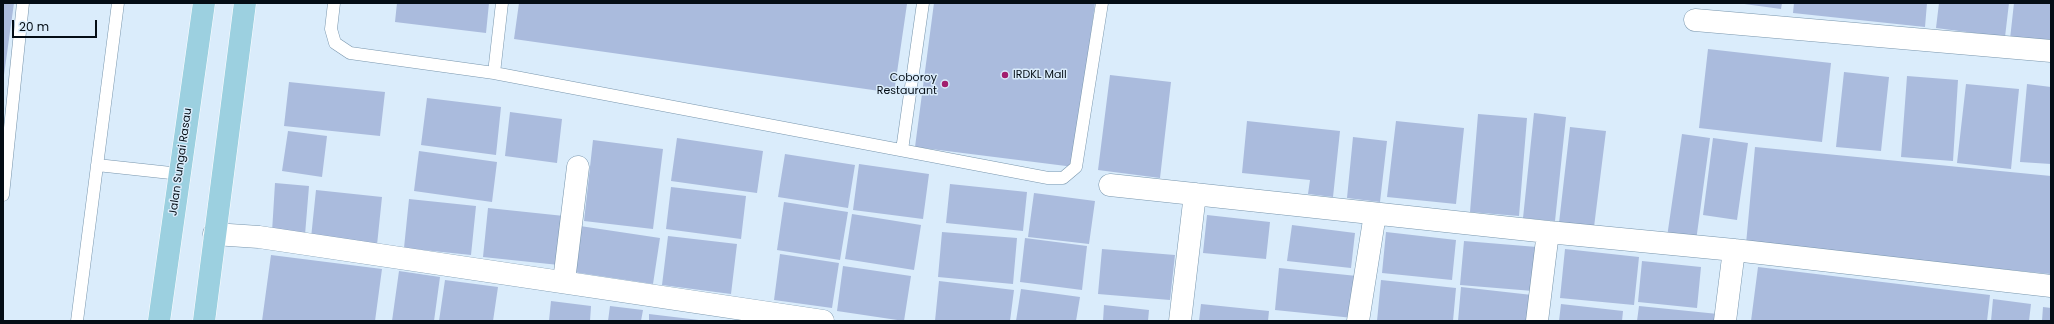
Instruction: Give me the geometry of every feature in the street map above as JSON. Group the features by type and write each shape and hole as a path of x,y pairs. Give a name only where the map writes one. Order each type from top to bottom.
{"main road":[{"name":"Jalan Sungai Rasau","path":"159,321 204,3"},
{"path":"204,321 214,234 245,3"}],"street":[{"path":"1695,20 2051,51"},
{"path":"564,281 578,168"},
{"path":"1110,184 1375,214 1734,250 2051,286"},
{"path":"1180,321 1195,194"},
{"path":"1358,321 1375,214"},
{"path":"1537,321 1548,232"},
{"path":"214,234 259,237 564,281 823,321"},
{"path":"1725,321 1734,250"}],"lane":[{"path":"3,195 23,3"},
{"path":"77,321 118,3"},
{"path":"334,3 331,29 334,43 350,53 494,73 1048,178 1063,178 1076,167 1102,3"},
{"path":"494,73 502,3"},
{"path":"902,150 923,3"},
{"path":"97,165 180,174"}],"building":[{"path":"3,3 14,3 4,75 3,75"},
{"path":"397,3 489,3 486,33 395,22"},
{"path":"519,3 907,4 894,93 514,39"},
{"name":"IRDKL Mall","path":"934,3 1095,3 1074,167 915,147"},
{"path":"1737,3 1782,3 1781,9"},
{"path":"1794,3 1927,3 1925,27 1793,13"},
{"path":"1939,3 2009,3 2005,37 1936,28"},
{"path":"2014,3 2051,3 2051,43 2010,39"},
{"path":"1708,49 1831,63 1822,142 1699,128"},
{"path":"1844,72 1889,77 1881,151 1836,147"},
{"path":"1110,75 1171,82 1160,178 1098,170"},
{"path":"1907,76 1958,80 1953,161 1901,157"},
{"path":"289,82 385,92 380,136 284,126"},
{"path":"1966,84 2019,89 2011,169 1957,163"},
{"path":"2027,84 2051,87 2051,164 2020,162"},
{"path":"427,98 501,107 496,155 421,145"},
{"path":"510,112 562,119 557,163 505,156"},
{"path":"1534,113 1566,117 1555,221 1523,218"},
{"path":"1478,114 1527,118 1519,216 1470,212"},
{"path":"1247,121 1340,131 1333,197 1308,194 1310,180 1242,173"},
{"path":"1396,121 1464,128 1456,204 1387,197"},
{"path":"1570,127 1606,131 1594,227 1559,223"},
{"path":"288,131 327,136 322,177 282,171"},
{"path":"1682,134 1710,138 1696,241 1667,237"},
{"path":"1353,137 1387,141 1380,202 1347,198"},
{"path":"677,138 763,151 757,193 671,181"},
{"path":"1713,138 1748,143 1737,220 1703,215"},
{"path":"593,140 663,149 653,229 584,221"},
{"path":"1755,147 2051,176 2051,274 1746,244"},
{"path":"419,151 497,162 492,202 414,191"},
{"path":"785,154 855,165 848,208 778,197"},
{"path":"859,164 929,174 923,219 853,210"},
{"path":"275,183 309,186 305,235 272,232"},
{"path":"950,184 1027,192 1023,231 946,223"},
{"path":"671,187 746,196 741,239 666,229"},
{"path":"316,190 382,197 377,245 311,238"},
{"path":"1034,193 1095,201 1089,244 1028,237"},
{"path":"409,199 476,206 471,255 404,248"},
{"path":"784,202 848,212 840,260 777,250"},
{"path":"488,208 564,216 559,265 483,257"},
{"path":"852,214 921,225 914,270 845,259"},
{"path":"1207,215 1270,222 1266,259 1203,253"},
{"path":"1292,225 1355,233 1351,268 1287,261"},
{"path":"580,226 660,238 653,284 573,272"},
{"path":"942,232 1017,238 1013,284 938,277"},
{"path":"1386,232 1456,240 1452,280 1382,273"},
{"path":"668,236 737,244 731,294 662,285"},
{"path":"1025,238 1087,246 1082,290 1020,282"},
{"path":"1464,241 1537,247 1533,291 1460,285"},
{"path":"1102,249 1175,255 1170,300 1098,294"},
{"path":"1565,249 1639,257 1634,305 1560,298"},
{"path":"780,254 839,263 832,308 774,300"},
{"path":"271,255 382,269 375,321 262,321"},
{"path":"1642,261 1701,267 1697,308 1638,302"},
{"path":"843,266 911,276 904,321 837,311"},
{"path":"1758,267 1990,295 1987,321 1751,321"},
{"path":"1279,268 1357,276 1353,318 1275,310"},
{"path":"399,271 440,277 434,321 392,321"},
{"path":"445,280 498,287 493,321 439,321"},
{"path":"1381,280 1456,288 1453,321 1377,321"},
{"path":"939,281 1014,290 1010,321 935,321"},
{"path":"1461,287 1532,295 1530,321 1458,321"},
{"path":"1021,289 1080,297 1076,321 1016,321"},
{"path":"1993,299 2031,304 2029,321 1991,321"},
{"path":"551,301 591,306 590,321 549,321"},
{"path":"1201,304 1269,311 1268,321 1199,321"},
{"path":"1561,304 1623,311 1622,321 1559,321"},
{"path":"1104,305 1149,310 1148,321 1103,321"},
{"path":"610,306 643,310 641,321 608,321"},
{"path":"1639,306 1718,314 1717,321 1637,321"},
{"path":"2043,307 2051,308 2051,321 2042,321"},
{"path":"649,314 699,320 699,321 649,321"}],"place":[{"name":"IRDKL Mall","path":"1005,75"},
{"name":"Coboroy Restaurant","path":"945,84"}]}
